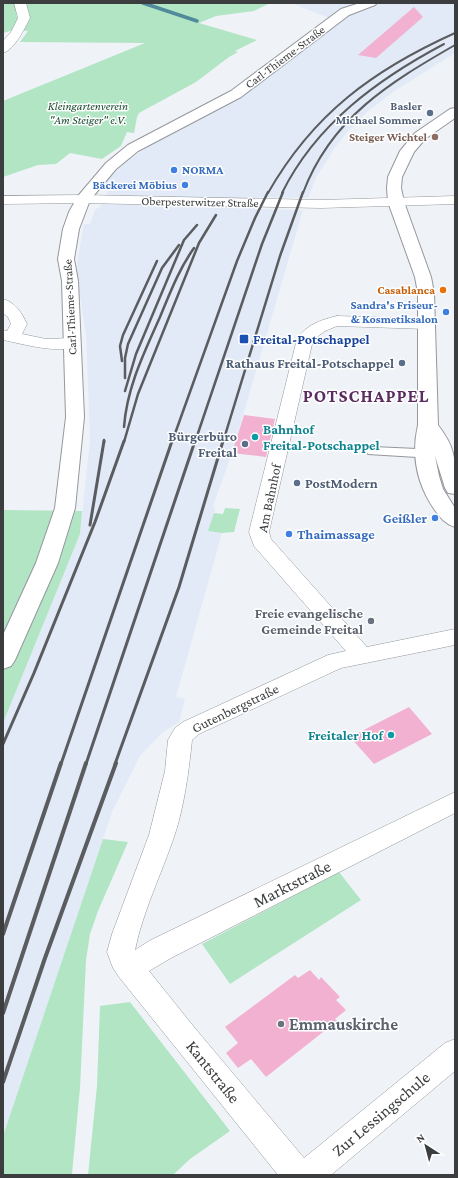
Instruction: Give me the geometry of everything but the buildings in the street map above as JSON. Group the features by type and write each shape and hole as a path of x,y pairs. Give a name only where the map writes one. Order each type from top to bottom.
{"main road":[{"name":"Carl-Thieme-Straße","path":"3,660 47,563 65,508 75,417 70,281 66,259 71,229 83,199 110,166 133,148 236,94 338,17 355,8 371,3"},
{"path":"455,112 420,136 407,151 395,177 394,188 396,202 423,276 426,293 419,323 428,425 424,436 424,453 433,489 441,504 455,520"},
{"path":"428,425 442,444 447,466 455,488"}],"street":[{"path":"3,49 16,33 24,18 20,3"},
{"name":"Oberpesterwitzer Straße","path":"3,200 83,199 306,204 455,200"},
{"path":"3,304 15,315 19,324 8,335"},
{"name":"Am Bahnhof","path":"362,655 261,541 259,532 305,339 312,331 322,324 336,320 419,323"},
{"path":"8,335 46,344 72,338"},
{"path":"373,451 417,453"},
{"name":"Gutenbergstraße","path":"129,968 123,959 121,952 135,905 162,835 177,771 182,734 256,697 336,661 455,638"},
{"name":"Marktstraße","path":"129,968 161,949 455,802"},
{"name":"Kantstraße","path":"129,968 298,1175"},
{"name":"Zur Lessingschule","path":"307,1175 455,1053"}],"shaded area":[{"path":"291,3 455,3 455,53 393,92 366,113 336,146 317,176 308,198 259,197 254,209 303,210 232,453 213,506 215,509 208,531 222,533 176,697 185,699 179,722 163,732 140,756 112,812 3,1136 3,723 80,534 90,439 86,335 78,284 77,264 84,224 90,224 95,210 100,207 109,189 104,184 121,165 161,138 233,102 267,79 339,22"}],"green space":[{"name":"Kleingartenverein \"Am Steiger\" e.V.","path":"3,3 270,3 254,11 216,16 199,23 257,40 235,51 238,52 196,82 139,113 134,133 127,132 121,146 102,159 70,153 56,164 38,165 3,177 3,101 145,43 20,42 28,31 13,30 3,33"},
{"path":"225,508 240,509 234,532 222,533 208,531 214,513 223,514"},
{"path":"3,510 82,511 80,534 3,723"},
{"path":"103,839 128,842 98,911 90,934 86,960 80,1088 72,1174 3,1175 3,1136"},
{"path":"339,872 361,900 230,984 202,944"},
{"path":"130,1002 230,1131 190,1159 173,1175 88,1175 97,1086 100,1006"}],"waterway":[{"path":"143,3 197,21"}],"railway":[{"path":"268,193 286,165 305,140 325,117 348,97 398,62 455,33"},
{"path":"282,193 296,168 312,146 351,106 396,72 444,44"},
{"path":"303,193 315,167 329,144 346,123 385,89 455,45"},
{"path":"172,442 237,261 255,218 268,192"},
{"path":"195,442 262,244 283,192"},
{"path":"223,442 280,256 303,192"},
{"path":"124,442 138,394 199,243 216,215"},
{"path":"125,391 136,354 184,240 197,225"},
{"path":"125,378 125,358 128,344 162,268 179,245"},
{"path":"124,427 132,384 142,357 175,281 194,248"},
{"path":"122,361 120,346 123,335 157,261"},
{"path":"90,525 104,441"},
{"path":"3,744 34,673 95,522 124,441"},
{"path":"61,764 172,441"},
{"path":"86,764 195,441"},
{"path":"115,764 179,587 223,441"},
{"path":"3,934 61,763"},
{"path":"3,1013 86,763"},
{"path":"3,1082 45,958 116,763"}],"place":[{"name":"Basler Michael Sommer","path":"430,113"},
{"name":"Steiger Wichtel","path":"435,137"},
{"name":"NORMA","path":"174,170"},
{"name":"Bäckerei Möbius","path":"185,185"},
{"name":"Casablanca","path":"443,290"},
{"name":"Sandra's Friseur- & Kosmetiksalon","path":"446,312"},
{"name":"Freital-Potschappel","path":"244,339"},
{"name":"Rathaus Freital-Potschappel","path":"402,363"},
{"name":"Bahnhof Freital-Potschappel","path":"255,437"},
{"name":"Bürgerbüro Freital","path":"245,444"},
{"name":"PostModern","path":"297,483"},
{"name":"Geißler","path":"435,518"},
{"name":"Thaimassage","path":"289,534"},
{"name":"Freie evangelische Gemeinde Freital","path":"371,621"},
{"name":"Freitaler Hof","path":"391,735"},
{"name":"Emmauskirche","path":"281,1024"}],"district":[{"name":"POTSCHAPPEL","path":"366,396"}]}
